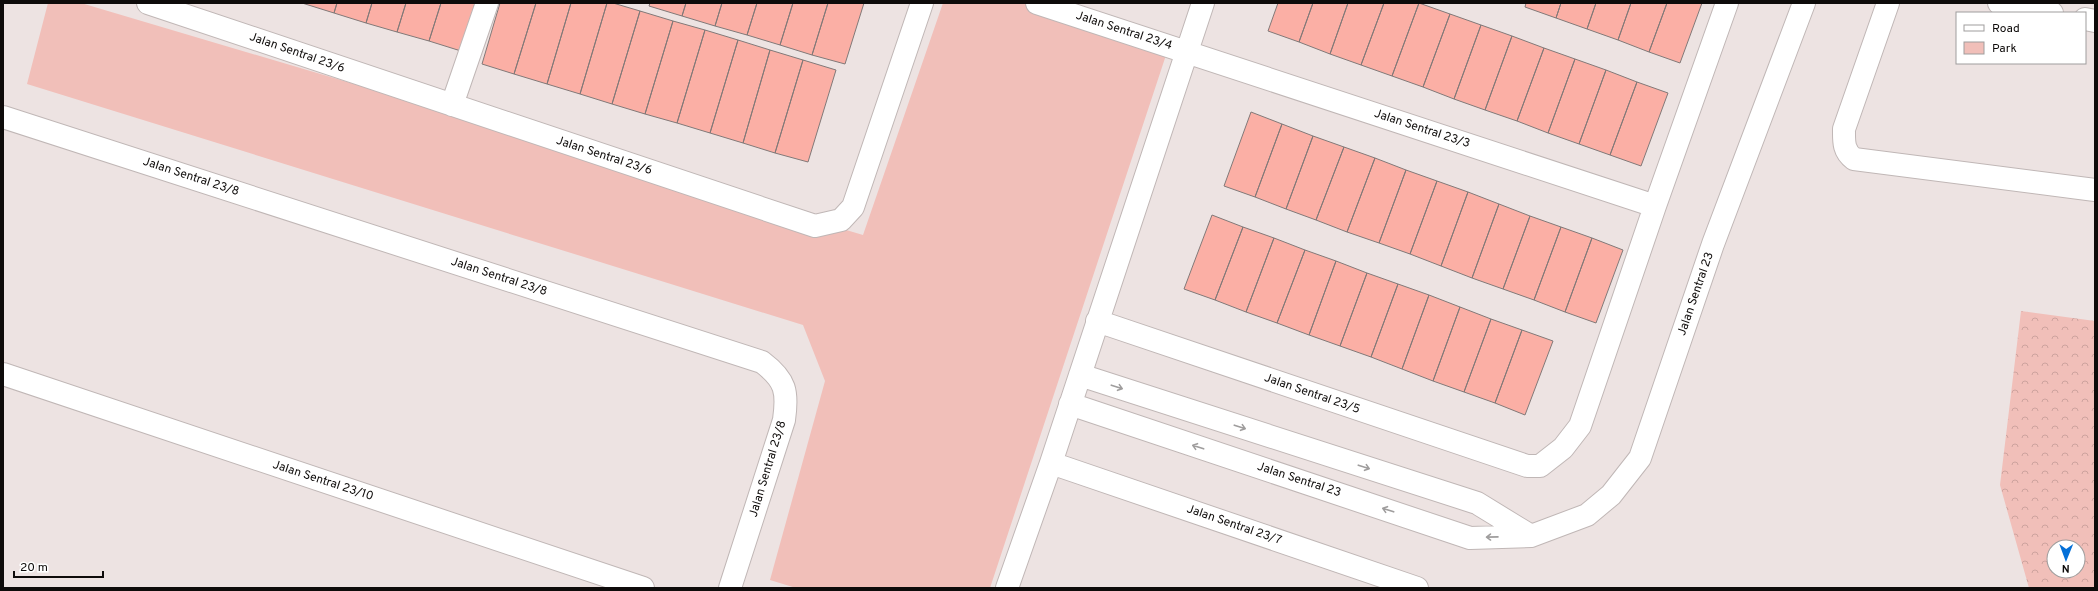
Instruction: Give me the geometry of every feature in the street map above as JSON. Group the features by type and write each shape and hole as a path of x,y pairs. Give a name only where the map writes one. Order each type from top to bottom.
{"street":[{"name":"Jalan Sentral 23/6","path":"148,3 815,226 841,220 853,207 922,3"},
{"path":"452,105 487,3"},
{"name":"Jalan Sentral 23/4","path":"1037,3 1188,51"},
{"path":"1007,588 1051,462 1203,3"},
{"path":"1655,206 1727,3"},
{"name":"Jalan Sentral 23","path":"1070,404 1470,538 1531,536 1587,515 1611,495 1640,458 1713,244 1804,3"},
{"path":"1888,3 1844,129 1844,144 1847,154 1854,159 2095,190"},
{"path":"1999,3 2047,12"},
{"name":"Jalan Sentral 23/3","path":"1188,51 1655,206"},
{"name":"Jalan Sentral 23/8","path":"3,117 762,362 776,372 787,396 784,420 730,588"},
{"name":"Jalan Sentral 23/5","path":"1097,321 1527,466 1540,466 1562,448 1580,426 1655,206"},
{"name":"Jalan Sentral 23/10","path":"3,374 643,588"},
{"path":"1080,375 1477,503 1531,536"},
{"name":"Jalan Sentral 23/7","path":"1051,462 1417,588"}],"green space":[{"path":"48,3 81,3 863,235 943,3 1029,3 1169,46 990,588 796,588 770,580 825,381 803,325 27,84"},
{"path":"2021,311 2095,321 2095,588 2029,588 2000,485"}],"building":[{"path":"302,3 337,3 334,13"},
{"path":"337,3 372,3 366,23 334,13"},
{"path":"372,3 406,3 397,32 366,23"},
{"path":"406,3 441,3 429,41 397,32"},
{"path":"441,3 475,3 461,51 429,41"},
{"path":"500,3 536,3 514,74 482,64"},
{"path":"536,3 571,3 547,84 514,74"},
{"path":"571,3 607,3 580,94 547,84"},
{"path":"607,3 613,3 640,11 612,104 580,94"},
{"path":"650,3 686,3 682,16 649,6"},
{"path":"686,3 722,3 715,26 682,16"},
{"path":"722,3 757,3 747,35 715,26"},
{"path":"757,3 793,3 780,45 747,35"},
{"path":"793,3 828,3 812,55 780,45"},
{"path":"828,3 864,3 845,64 812,55"},
{"path":"1278,3 1313,3 1299,42 1268,31"},
{"path":"1313,3 1348,3 1330,54 1299,42"},
{"path":"1348,3 1384,3 1361,65 1330,54"},
{"path":"1384,3 1419,3 1392,76 1361,65"},
{"path":"1419,3 1450,14 1423,87 1392,76"},
{"path":"1526,3 1561,3 1556,18 1525,7"},
{"path":"1561,3 1596,3 1587,29 1556,18"},
{"path":"1596,3 1631,3 1618,40 1587,29"},
{"path":"1631,3 1667,3 1649,52 1618,40"},
{"path":"1667,3 1702,3 1680,63 1649,52"},
{"path":"640,11 673,21 645,114 612,104"},
{"path":"1450,14 1481,25 1454,99 1423,87"},
{"path":"673,21 705,30 677,123 645,114"},
{"path":"1481,25 1512,36 1485,110 1454,99"},
{"path":"705,30 738,40 710,133 677,123"},
{"path":"1512,36 1544,48 1517,121 1485,110"},
{"path":"738,40 770,50 743,143 710,133"},
{"path":"1544,48 1575,59 1548,133 1517,121"},
{"path":"770,50 803,60 775,153 743,143"},
{"path":"1575,59 1606,70 1579,144 1548,133"},
{"path":"803,60 836,70 808,162 775,153"},
{"path":"1606,70 1637,82 1610,155 1579,144"},
{"path":"1637,82 1668,93 1641,166 1610,155"},
{"path":"1251,112 1282,124 1255,197 1224,186"},
{"path":"1282,124 1313,136 1286,209 1255,197"},
{"path":"1313,136 1344,147 1316,220 1286,209"},
{"path":"1344,147 1375,158 1347,232 1316,220"},
{"path":"1375,158 1406,170 1379,243 1347,232"},
{"path":"1406,170 1437,181 1410,254 1379,243"},
{"path":"1437,181 1468,192 1441,266 1410,254"},
{"path":"1468,192 1499,204 1472,278 1441,266"},
{"path":"1499,204 1530,216 1503,289 1472,278"},
{"path":"1212,215 1243,227 1215,300 1184,289"},
{"path":"1530,216 1561,227 1534,300 1503,289"},
{"path":"1243,227 1274,238 1246,312 1215,300"},
{"path":"1561,227 1592,238 1565,312 1534,300"},
{"path":"1274,238 1305,250 1277,323 1246,312"},
{"path":"1592,238 1623,250 1596,323 1565,312"},
{"path":"1305,250 1336,261 1309,335 1277,323"},
{"path":"1336,261 1367,273 1340,346 1309,335"},
{"path":"1367,273 1398,284 1371,357 1340,346"},
{"path":"1398,284 1429,295 1402,369 1371,357"},
{"path":"1429,295 1460,307 1433,381 1402,369"},
{"path":"1460,307 1491,319 1464,392 1433,381"},
{"path":"1491,319 1522,330 1495,403 1464,392"},
{"path":"1522,330 1553,341 1525,415 1495,403"}]}
